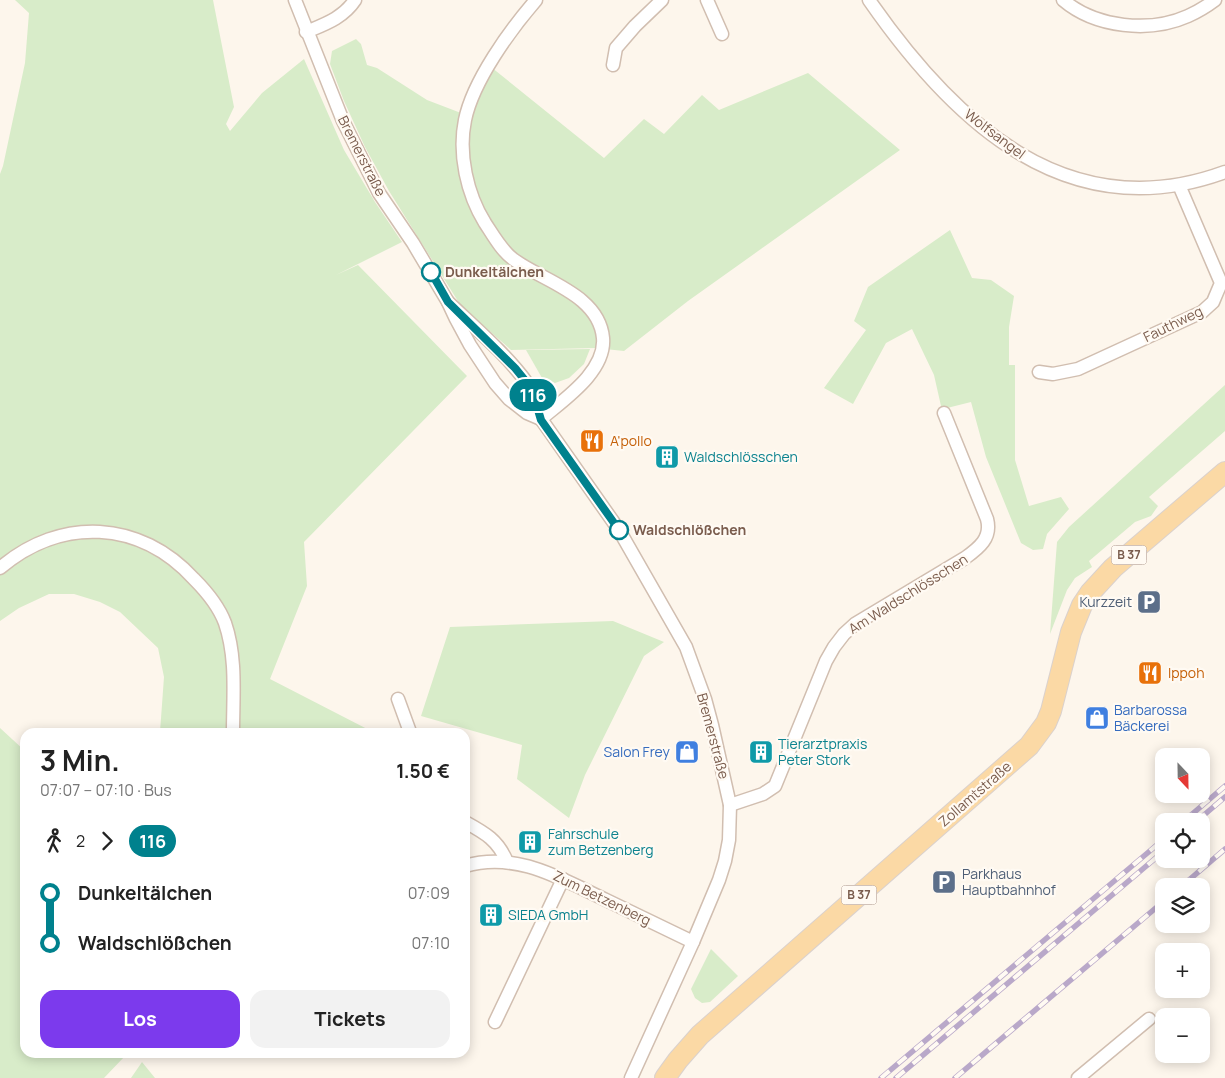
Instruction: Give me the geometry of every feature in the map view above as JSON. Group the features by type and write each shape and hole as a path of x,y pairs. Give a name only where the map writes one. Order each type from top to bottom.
{"main road":[{"name":"Zollamtstraße","path":"665,1078 700,1035 1029,746 1046,723 1052,711 1071,632 1082,605 1090,593 1113,568 1225,472"}],"street":[{"name":"Bremerstraße","path":"294,0 343,121 379,193 413,243 448,302 470,345 495,383 509,399 527,413 541,420"},
{"path":"306,32 333,20 348,10 354,0"},
{"path":"536,0 495,56 475,91 465,120 463,136 468,187 480,214 498,242 512,258 583,301 594,312 600,324 603,338 602,352 589,376 541,420"},
{"path":"613,65 616,48 635,26 662,0"},
{"path":"707,0 722,34"},
{"name":"Wolfsangel","path":"869,0 902,46 944,92 984,129 1027,158 1052,171 1074,179 1102,185 1132,188 1179,185 1225,172"},
{"path":"1064,0 1083,13 1114,23 1135,26 1170,22 1188,16 1215,0"},
{"name":"Fauthweg","path":"1039,372 1054,374 1078,369 1202,312 1213,302 1222,283 1179,185"},
{"name":"Bremerstraße","path":"448,302 515,368 528,384 541,420 619,530 686,647 705,699 730,805 725,861 693,942 631,1078"},
{"name":"Am Waldschlösschen","path":"730,805 763,794 775,786 826,661 844,634 870,614 965,558 979,548 988,535 989,526 987,519 944,413"},
{"path":"0,568 13,557 40,541 73,532 113,533 149,544 180,563 204,589 224,621 232,648 234,684 233,728"},
{"path":"398,699 409,728"},
{"path":"470,825 486,834 500,846 508,862"},
{"name":"Zum Betzenberg","path":"470,865 491,861 508,862 544,870 693,942"},
{"path":"495,1022 563,879"},
{"path":"1078,1078 1149,1019"}],"green space":[{"path":"15,0 213,0 234,107 226,124 230,131 262,93 304,59 344,150 375,202 402,242 336,275 358,265 467,376 304,542 307,586 270,679 365,728 160,728 164,677 158,648 120,612 100,602 74,594 49,594 19,608 0,621 0,174 25,63 29,13"},
{"path":"356,39 361,44 367,65 377,68 427,100 461,113 486,63 604,158 644,119 664,134 702,95 719,110 808,73 900,150 688,301 624,351 595,348 511,350 461,306 389,191 365,147 330,64 332,51"},
{"path":"950,230 972,278 991,280 1014,296 1009,327 1009,365 1015,365 1015,460 1029,506 1061,497 1069,509 1047,534 1043,549 1033,550 1021,543 986,457 971,402 947,408 941,406 934,375 912,329 886,343 853,404 824,388 866,330 854,321 868,287"},
{"path":"590,349 584,364 569,378 555,383 542,378 526,350"},
{"path":"1225,385 1225,431 1149,497 1158,506 1151,516 1135,522 1089,561 1092,567 1075,578 1067,590 1050,634 1057,542 1069,527"},
{"path":"613,621 664,642 644,656 585,775 569,818 517,779 522,745 470,730 470,728 463,728 421,716 450,627"},
{"path":"0,728 20,746 20,1058 123,1058 104,1078 0,1078"},
{"path":"711,949 738,976 710,1002 702,1003 695,998 691,989"},
{"path":"142,1062 155,1078 131,1078"}],"railway":[{"path":"1193,813 1225,786"},
{"path":"1206,813 1225,797"},
{"path":"881,1078 1155,847"},
{"path":"1191,878 1225,849"},
{"path":"896,1078 1155,859"},
{"path":"955,1078 1155,909"}],"bus line":[{"name":"116","path":"431,272 448,302 515,368 528,384 541,420 619,530"}],"place":[{"name":"Dunkeltälchen","path":"431,272"},
{"name":"A'pollo","path":"592,441"},
{"name":"Waldschlösschen","path":"667,457"},
{"name":"Waldschlößchen","path":"619,530"},
{"name":"Kurzzeit","path":"1149,602"},
{"name":"Ippoh","path":"1150,673"},
{"name":"Barbarossa Bäckerei","path":"1097,718"},
{"name":"Salon Frey","path":"687,752"},
{"name":"Tierarztpraxis Peter Stork","path":"761,752"},
{"name":"Fahrschule zum Betzenberg","path":"530,842"},
{"name":"Parkhaus Hauptbahnhof","path":"944,882"},
{"name":"SIEDA GmbH","path":"491,915"}]}
